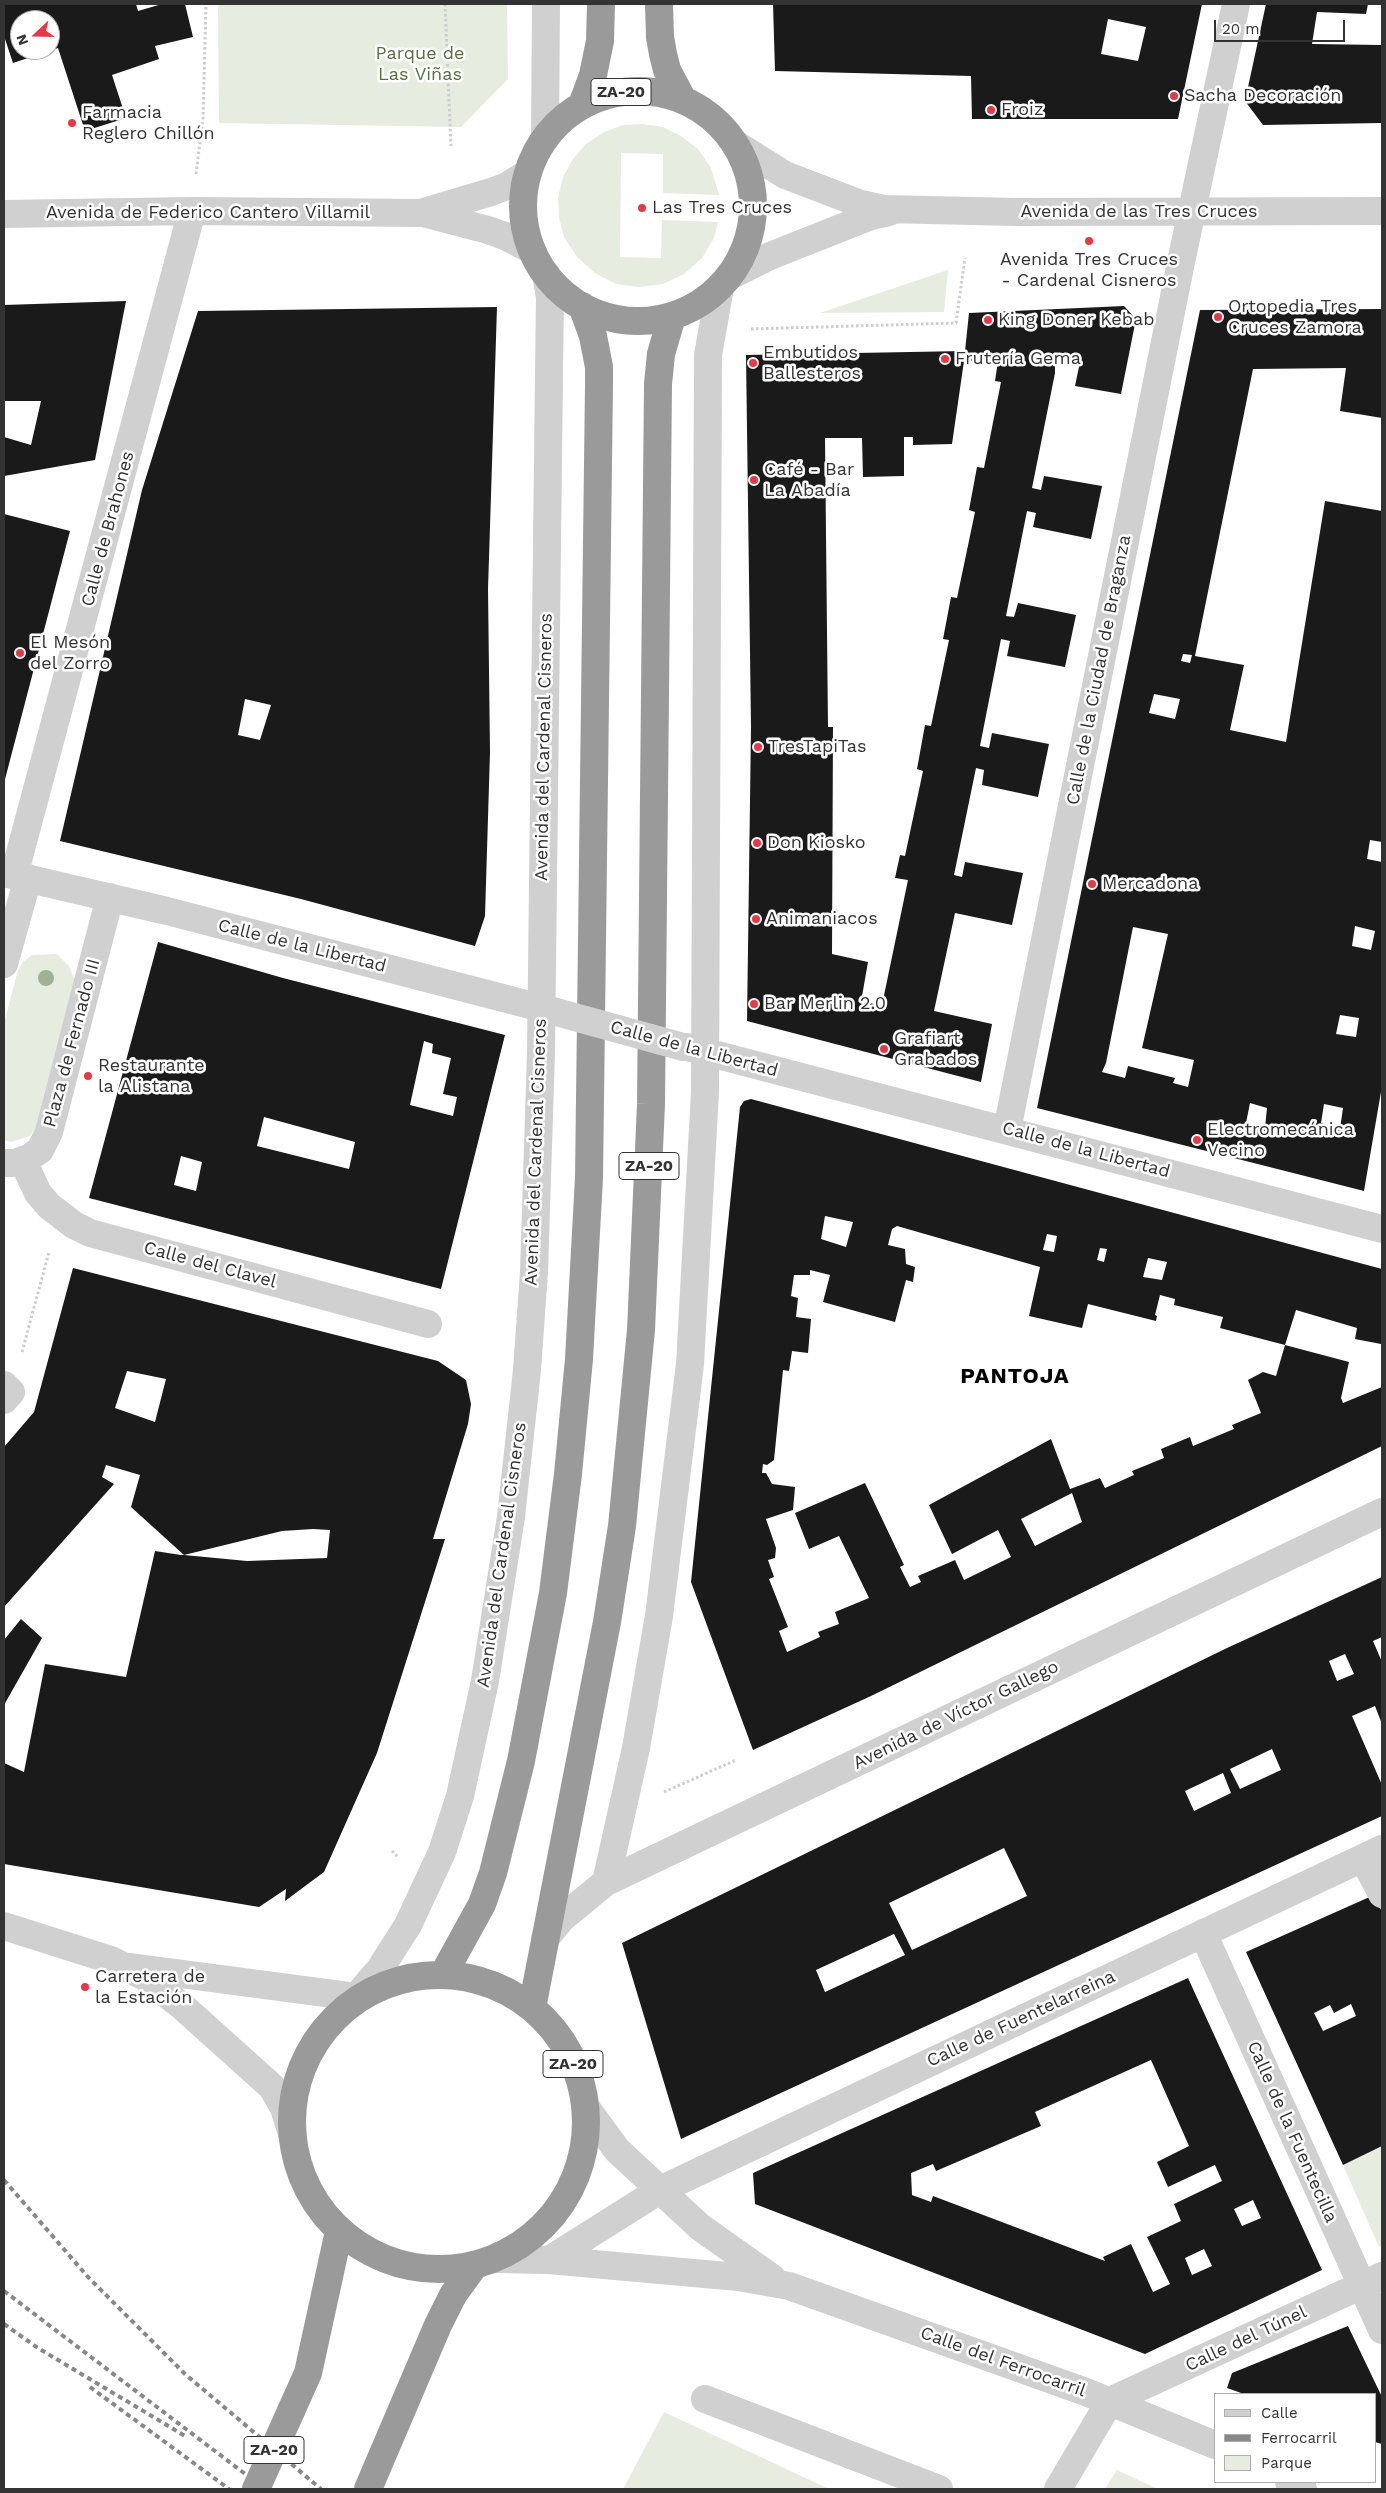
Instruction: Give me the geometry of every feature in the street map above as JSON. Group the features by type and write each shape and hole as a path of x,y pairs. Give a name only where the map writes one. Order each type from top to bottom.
{"highway":[{"name":"ZA-20","path":"582,105 596,59 601,4"},
{"name":"ZA-20","path":"659,4 660,37 663,54 674,85 683,100"},
{"name":"Avenida del Cardenal Cisneros","path":"630,91 656,92 683,100 715,120 734,142 747,169 752,208 746,244 724,282 698,304 672,316 645,320 618,319 582,306 565,294 546,274 532,250 523,210 528,173 532,161 545,139 562,120 582,105 606,95 630,91"},
{"path":"444,1975 482,1904 494,1873 521,1761 554,1585 568,1474 579,1359 589,1178 599,384 599,367 593,336 582,306"},
{"name":"ZA-20","path":"532,2008 585,1748 607,1622 622,1526 641,1330 651,1104 658,384 661,354 672,316"},
{"name":"ZA-20","path":"444,1975 483,1982 505,1991 532,2008 560,2039 578,2076 584,2106 582,2161 564,2202 535,2235 485,2263 448,2272 425,2270 378,2257 339,2231 311,2195 295,2153 292,2108 304,2063 328,2026 356,1997 401,1980 444,1975"},
{"name":"ZA-20","path":"256,2489 308,2373 339,2231"},
{"name":"ZA-20","path":"373,2477 438,2325 453,2295 485,2263"}],"street":[{"path":"545,139 546,4"},
{"name":"Calle de la Ciudad de Braganza","path":"1007,1130 1192,212 1236,4"},
{"name":"Avenida de las Tres Cruces","path":"734,142 785,175 861,204 896,211 1382,211"},
{"name":"Avenida de Federico Cantero Villamil","path":"413,213 438,209 491,192 528,173"},
{"name":"Avenida de las Tres Cruces","path":"724,282 770,256 871,216 896,211"},
{"name":"Avenida de Federico Cantero Villamil","path":"4,214 192,212 413,213 441,216 488,230 510,238 532,250"},
{"name":"Calle de Brahones","path":"15,875 192,212"},
{"name":"Avenida del Cardenal Cisneros","path":"356,1997 380,1969 408,1925 442,1852 460,1796 485,1681 511,1517 528,1370 539,1150 550,1010 550,297 546,274"},
{"name":"Avenida del Cardenal Cisneros","path":"606,1882 636,1748 650,1671 682,1442 694,1304 694,1049 708,355 724,282"},
{"path":"4,964 15,875"},
{"name":"Calle de la Libertad","path":"15,875 110,897 550,1010 1382,1229"},
{"name":"Plaza de Fernado III","path":"13,1162 40,1150 49,1132 110,897"},
{"name":"Calle del Clavel","path":"13,1162 60,1216 90,1233 428,1324"},
{"name":"Avenida de Víctor Gallego","path":"545,1939 561,1919 606,1882 1382,1512"},
{"path":"1373,1853 1382,1894"},
{"name":"Calle de Fuentelarreina","path":"660,2190 1373,1853"},
{"path":"4,1926 130,1967 356,1997"},
{"name":"Calle de la Fuentecilla","path":"1202,1934 1372,2281 1382,2330"},
{"path":"130,1967 170,1996 272,2087 284,2108 293,2137"},
{"name":"Calle del Ferrocarril","path":"584,2106 617,2150 660,2190 719,2242 765,2274 789,2286 1110,2401 1214,2444"},
{"path":"549,2260 660,2190"},
{"name":"Calle del Ferrocarril","path":"485,2263 549,2260 738,2277 789,2286"},
{"name":"Calle del Túnel","path":"1110,2401 1372,2281"},
{"path":"705,2399 939,2489"},
{"path":"1058,2489 1110,2401"},
{"path":"1292,2483 1303,2489"}],"path":[{"path":"192,212 203,118 206,4"},
{"path":"445,4 451,146"},
{"path":"751,329 956,323 964,258"},
{"path":"6,1392 60,1216"}],"green space":[{"name":"Parque de Las Viñas","path":"218,4 507,4 508,79 461,127 219,123"},
{"path":"643,124 663,127 681,136 698,149 711,168 719,195 663,193 663,154 621,153 620,257 661,258 662,220 718,222 714,238 702,258 684,274 663,284 639,287 616,284 595,273 577,257 564,237 559,217 558,197 563,177 573,159 586,144 604,132 623,125"},
{"path":"948,270 944,312 820,313"},
{"path":"57,954 69,966 76,983 37,1126 30,1136 11,1142 4,1140 4,1023 18,970 23,962 32,955"},
{"path":"1382,2146 1382,2245 1379,2247 1343,2165"},
{"path":"664,2412 752,2453 829,2489 623,2489"},
{"path":"1117,2470 1158,2489 1105,2489"}],"building":[{"path":"9,4 136,4 138,11 162,4 185,4 193,37 155,46 159,59 112,75 126,118 85,131 60,54 60,10 10,10 10,54 4,36 4,5"},
{"path":"773,4 1202,4 1178,119 972,119 971,76 775,71","holes":["1108,19 1146,27 1138,61 1101,54"]},
{"path":"1266,4 1368,4 1366,14 1317,12 1312,44 1382,45 1382,123 1263,125 1245,101"},
{"path":"126,301 95,460 4,476 4,437 31,445 41,401 4,401 4,305"},
{"path":"1124,306 1136,319 1121,394 1075,386 1080,362 1055,361 1055,373 1032,488 1041,490 1044,476 1102,486 1091,539 1033,527 1036,513 1027,511 1006,616 1014,617 1018,603 1076,615 1065,667 1007,656 1010,641 1001,639 980,746 989,748 992,733 1049,744 1038,797 982,785 984,770 976,768 954,875 962,877 965,862 1023,873 1012,925 955,913 934,1011 992,1024 981,1082 747,1021 751,727 746,355 965,351 969,313","holes":["964,361 998,361 995,381 1001,382 984,468 977,467 969,510 975,512 957,598 951,597 943,639 949,640 931,726 925,725 917,769 923,771 905,856 900,855 895,878 908,880 882,1005 861,1002 868,962 832,954 833,727 828,727 825,438 862,438 863,477 904,476 904,437 913,437 913,445 952,444"]},
{"path":"497,307 488,589 490,752 485,916 475,946 301,899 60,841 142,490 198,311","holes":["245,699 271,705 260,740 238,735"]},
{"path":"1382,309 1382,418 1340,411 1346,368 1253,369 1195,656 1244,665 1230,730 1286,742 1325,501 1382,511 1382,842 1370,840 1367,859 1382,862 1382,1086 1364,1191 1037,1108 1200,310","holes":["1183,654 1192,655 1190,663 1181,661","1154,694 1180,699 1175,719 1149,713","1355,926 1375,931 1371,950 1352,946","1133,927 1168,934 1142,1048 1194,1060 1188,1087 1173,1083 1175,1078 1128,1066 1125,1078 1102,1072 1106,1063","1340,1015 1359,1018 1356,1037 1336,1034","1250,1103 1267,1108 1265,1128 1246,1123","1324,1104 1343,1108 1340,1129 1321,1123"]},
{"path":"4,514 70,531 4,783"},
{"path":"158,942 283,978 505,1035 441,1289 89,1198","holes":["424,1041 433,1044 432,1053 451,1058 443,1094 457,1097 453,1116 410,1105","264,1117 355,1142 349,1169 257,1146","181,1156 202,1162 196,1191 174,1185"]},
{"path":"751,1099 1382,1269 1382,1348 1381,1344 1355,1339 1357,1328 1296,1310 1285,1345 1349,1362 1341,1398 1343,1403 1382,1387 1382,1446 871,1696 753,1750 691,1582 740,1107 744,1101","holes":["825,1216 853,1222 846,1247 821,1239","897,1226 1040,1267 1029,1316 1082,1328 1088,1304 1156,1321 1157,1316 1155,1315 1160,1295 1175,1299 1174,1305 1223,1317 1220,1328 1285,1345 1276,1376 1263,1372 1248,1380 1261,1413 1232,1425 1234,1429 1193,1446 1190,1437 1161,1449 1164,1458 1132,1471 1134,1475 1105,1488 1100,1478 1070,1489 1051,1439 929,1505 952,1554 998,1530 1011,1557 964,1580 955,1560 918,1576 921,1582 910,1587 900,1567 904,1565 865,1483 795,1513 809,1549 839,1536 869,1598 835,1612 839,1624 818,1632 820,1637 787,1652 779,1631 788,1627 769,1579 774,1577 768,1560 775,1558 776,1548 766,1519 793,1510 795,1487 772,1484 766,1473 762,1473 763,1464 767,1465 774,1460 783,1370 789,1371 792,1351 808,1353 811,1319 796,1317 798,1298 791,1296 794,1275 810,1275 810,1270 830,1275 823,1302 895,1322 906,1280 913,1282 915,1267 906,1264 905,1249 888,1245 892,1229","1047,1234 1057,1236 1054,1252 1043,1250","1100,1248 1107,1249 1104,1262 1097,1260","1148,1258 1167,1262 1162,1280 1143,1277","1072,1493 1082,1522 1035,1546 1021,1519"]},
{"path":"73,1268 438,1361 466,1380 471,1404 468,1424 433,1539 445,1539 377,1753 324,1872 285,1901 286,1889 259,1907 4,1864 4,1763 24,1772 45,1664 126,1677 155,1551 184,1555 131,1507 140,1475 106,1465 102,1477 114,1484 4,1607 4,1447 34,1412","holes":["127,1371 166,1379 155,1422 115,1408","330,1530 327,1558 247,1561 184,1555 282,1531"]},
{"path":"1382,1577 1382,1637 1373,1641 1382,1662 1382,1724 1375,1706 1352,1716 1382,1785 1382,1816 681,2139 622,1943 1227,1648","holes":["1345,1654 1354,1674 1337,1681 1329,1661","1272,1749 1281,1770 1240,1789 1230,1769","1223,1773 1231,1793 1194,1811 1185,1791","1004,1848 1027,1896 912,1950 889,1903","894,1934 905,1955 825,1992 816,1970"]},
{"path":"21,1619 42,1638 4,1705 4,1640"},
{"path":"1374,1895 1382,1912 1382,2146 1343,2165 1246,1952","holes":["1351,2004 1356,2016 1323,2031 1314,2013 1330,2005 1334,2013"]},
{"path":"1188,1978 1322,2270 1145,2354 755,2204 753,2173","holes":["1151,2060 1189,2146 1157,2162 1168,2187 1215,2165 1222,2181 1174,2204 1181,2221 1147,2237 1170,2284 1153,2292 1131,2244 1103,2257 1105,2261 933,2196 931,2202 912,2195 911,2173 933,2164 936,2171 1041,2126 1035,2112","1253,2200 1261,2218 1242,2226 1234,2209","1204,2249 1212,2266 1192,2275 1185,2258"]},
{"path":"1348,2326 1382,2397 1382,2444 1376,2442 1376,2393 1241,2393 1227,2388 1232,2373"}],"railway":[{"path":"4,2180 88,2277 185,2374 321,2489"},
{"path":"4,2291 265,2489"},
{"path":"4,2324 38,2348 185,2436"},
{"path":"90,2387 229,2489"}],"place":[{"name":"Sacha Decoración","path":"1174,96"},
{"name":"Froiz","path":"991,110"},
{"name":"Farmacia Reglero Chillón","path":"72,123"},
{"name":"Las Tres Cruces","path":"642,208"},
{"name":"Avenida Tres Cruces - Cardenal Cisneros","path":"1089,241"},
{"name":"Ortopedia Tres Cruces Zamora","path":"1218,317"},
{"name":"King Doner Kebab","path":"988,320"},
{"name":"Frutería Gema","path":"945,359"},
{"name":"Embutidos Ballesteros","path":"753,363"},
{"name":"Café - Bar La Abadía","path":"754,480"},
{"name":"El Mesón del Zorro","path":"20,653"},
{"name":"TresTapiTas","path":"758,747"},
{"name":"Don Kiosko","path":"757,843"},
{"name":"Mercadona","path":"1092,884"},
{"name":"Animaniacos","path":"756,919"},
{"name":"Bar Merlin 2.0","path":"754,1004"},
{"name":"Grafiart Grabados","path":"884,1049"},
{"name":"Restaurante la Alistana","path":"88,1076"},
{"name":"Electromecánica Vecino","path":"1197,1140"},
{"name":"Carretera de la Estación","path":"85,1987"}],"district":[{"name":"PANTOJA","path":"1015,1377"}]}
